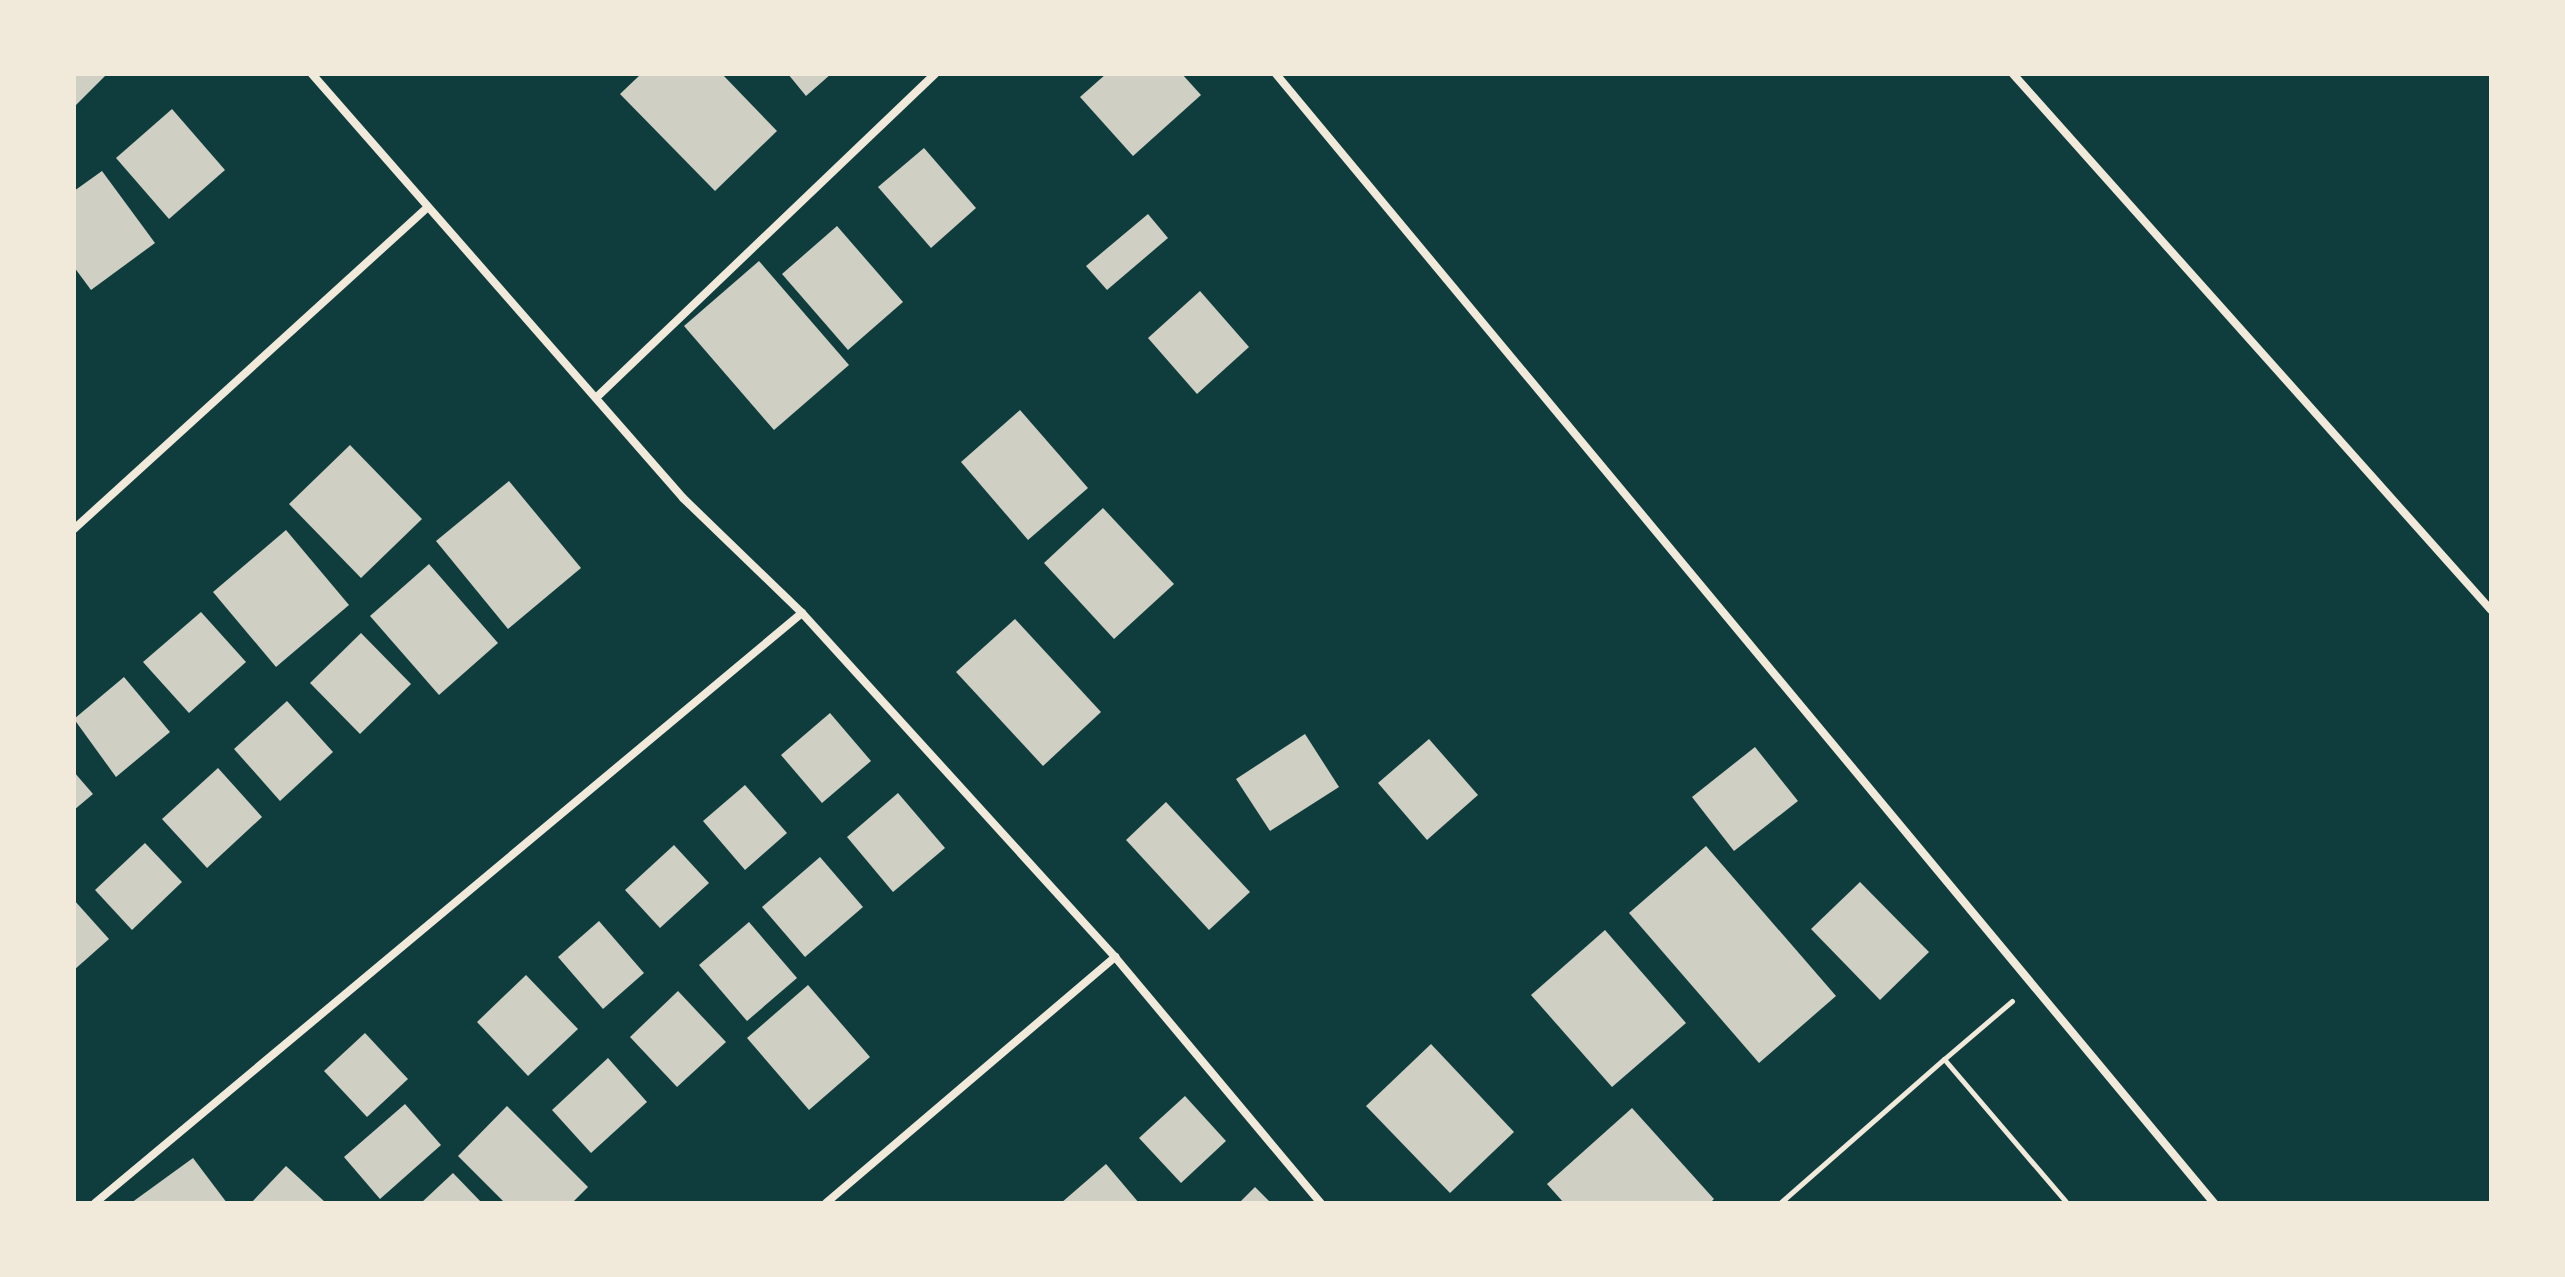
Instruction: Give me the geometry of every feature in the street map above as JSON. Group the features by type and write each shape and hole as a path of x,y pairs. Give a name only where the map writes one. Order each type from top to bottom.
{"street":[{"path":"312,74 424,210 599,395 683,498 802,613 1115,957 1321,1203"},
{"path":"599,395 935,74"},
{"path":"1276,74 2214,1203"},
{"path":"2013,74 2491,610"},
{"path":"74,529 424,210"},
{"path":"95,1203 802,613"},
{"path":"826,1203 1115,957"}],"path":[{"path":"1780,1203 2031,986"},
{"path":"1944,1059 2067,1203"}],"building":[{"path":"74,74 107,74 74,107"},
{"path":"641,74 722,74 777,131 715,191 620,94"},
{"path":"788,74 831,74 806,96"},
{"path":"1106,74 1182,74 1201,95 1133,156 1080,97"},
{"path":"172,109 225,170 169,219 116,158"},
{"path":"924,148 976,208 931,248 878,187"},
{"path":"102,171 155,243 91,290 74,267 74,191"},
{"path":"1148,214 1168,238 1107,290 1086,266"},
{"path":"837,226 903,302 848,350 782,274"},
{"path":"759,261 849,365 774,430 684,326"},
{"path":"1200,291 1249,347 1197,394 1148,338"},
{"path":"1020,410 1088,488 1028,540 961,462"},
{"path":"350,445 422,519 361,578 289,504"},
{"path":"509,481 581,568 508,629 436,541"},
{"path":"1103,508 1174,584 1114,639 1044,563"},
{"path":"286,530 349,605 276,667 213,592"},
{"path":"429,564 498,643 439,695 370,616"},
{"path":"201,612 246,662 189,713 143,662"},
{"path":"1015,619 1101,712 1043,766 956,672"},
{"path":"361,633 411,684 360,734 310,683"},
{"path":"124,677 170,732 116,777 74,719"},
{"path":"287,701 333,752 280,801 234,749"},
{"path":"830,713 871,761 822,803 781,755"},
{"path":"1305,734 1339,787 1270,831 1236,779"},
{"path":"1429,739 1478,795 1427,840 1378,783"},
{"path":"1755,747 1798,801 1734,851 1692,797"},
{"path":"218,768 262,817 207,868 162,819"},
{"path":"74,772 93,794 74,810"},
{"path":"745,785 787,833 745,870 703,821"},
{"path":"898,793 945,848 893,892 847,837"},
{"path":"1166,802 1250,892 1209,930 1126,840"},
{"path":"145,843 182,882 132,930 95,890"},
{"path":"674,845 709,883 660,928 625,890"},
{"path":"1706,846 1836,996 1759,1063 1629,913"},
{"path":"820,857 863,907 805,957 762,907"},
{"path":"1860,882 1929,952 1880,1000 1811,929"},
{"path":"74,900 109,939 74,970"},
{"path":"599,921 644,973 603,1009 558,957"},
{"path":"749,922 797,978 747,1021 699,965"},
{"path":"1605,930 1686,1023 1612,1087 1531,995"},
{"path":"526,975 578,1029 528,1076 477,1022"},
{"path":"808,985 870,1057 809,1110 747,1038"},
{"path":"678,991 726,1042 677,1087 630,1037"},
{"path":"365,1033 408,1079 367,1117 324,1071"},
{"path":"1431,1044 1514,1132 1450,1193 1366,1106"},
{"path":"608,1058 647,1102 591,1153 552,1110"},
{"path":"1185,1096 1226,1141 1181,1183 1139,1138"},
{"path":"405,1104 441,1145 380,1199 344,1157"},
{"path":"507,1106 588,1187 572,1203 505,1203 458,1156"},
{"path":"1632,1108 1714,1199 1710,1203 1564,1203 1547,1184"},
{"path":"193,1158 227,1203 131,1203"},
{"path":"1106,1164 1139,1203 1061,1203"},
{"path":"286,1166 326,1203 251,1203"},
{"path":"453,1173 482,1203 421,1203"},
{"path":"1255,1187 1271,1203 1239,1203"}]}
